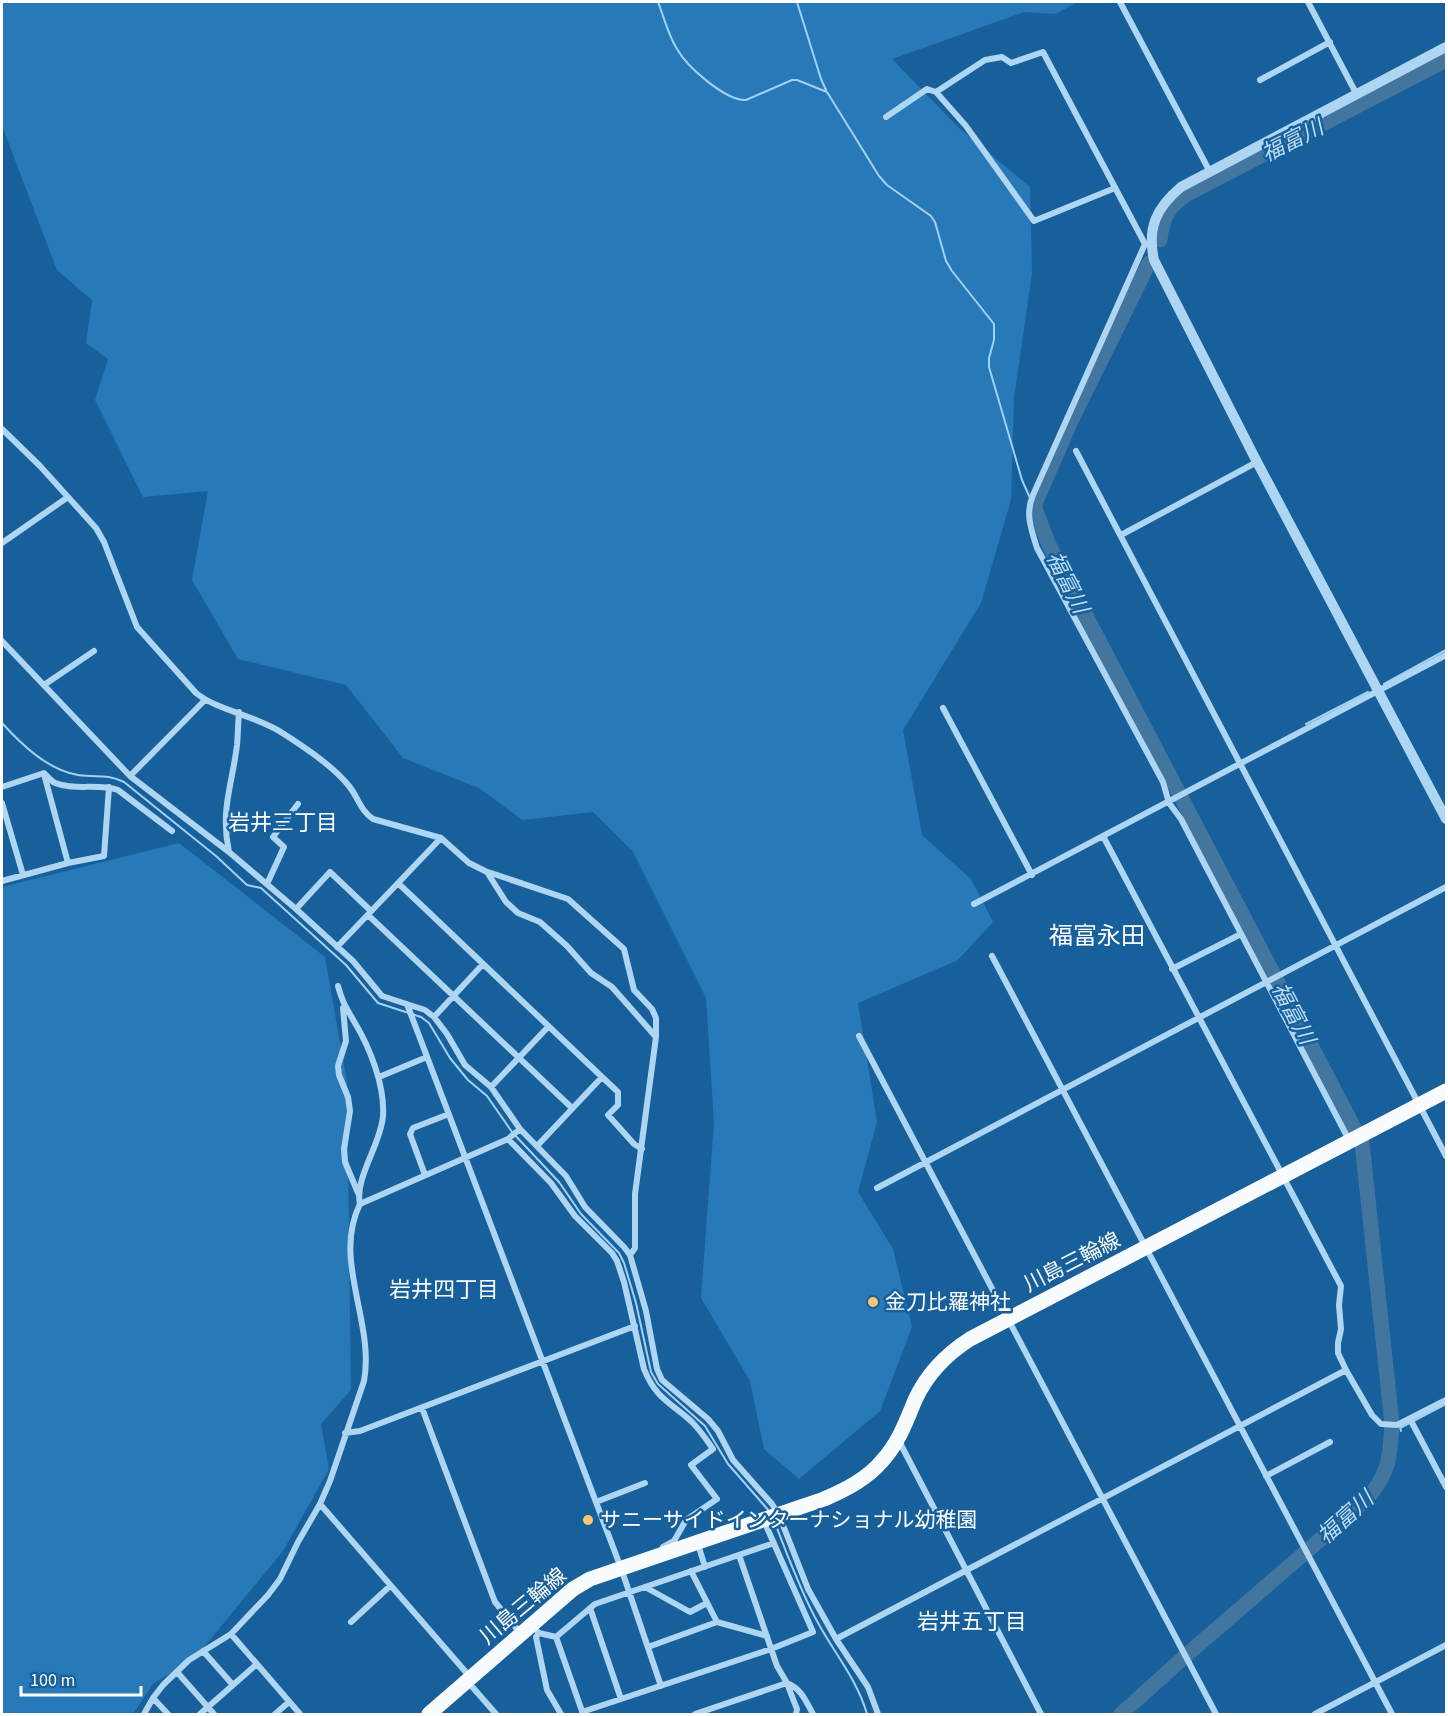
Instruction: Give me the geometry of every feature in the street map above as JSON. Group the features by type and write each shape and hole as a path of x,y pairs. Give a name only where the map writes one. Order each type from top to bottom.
{"main road":[{"name":"川島三輪線","path":"429,1714 531,1631 573,1589 590,1579 620,1565 698,1543 824,1499 849,1488 865,1477 882,1462 898,1440 916,1398 936,1367 950,1352 1008,1319 1446,1091"}],"street":[{"path":"1120,2 1210,172"},
{"path":"1308,2 1357,95"},
{"path":"1260,80 1330,42"},
{"path":"1355,1138 1241,934 1171,802 1163,782 1037,548 1030,524 1029,504 1148,244 1160,207 1181,187 1446,47"},
{"path":"936,92 985,60 1002,57 1011,63 1043,52 1115,188 1148,244 1257,462 1446,819"},
{"path":"886,117 927,89 936,92 966,126 1034,221 1115,188"},
{"path":"2,429 43,469 96,528 104,542 137,627 181,677 205,700 261,721 282,733 339,775 350,787 364,813 373,819 441,838 469,863 487,872 568,899 624,949 634,990 652,1009 656,1018 656,1037 635,1194 634,1248 630,1255"},
{"path":"1076,451 1446,1155"},
{"path":"1120,535 1257,462"},
{"path":"2,543 68,497"},
{"path":"2,641 130,776 229,852 296,909 353,962 382,996 425,1010 434,1017 465,1065 490,1087 518,1130 566,1176 585,1207 630,1255 646,1311 657,1369 662,1380 708,1419 718,1431 733,1460 772,1504 774,1544 813,1632 771,1649 582,1713 556,1637"},
{"path":"44,685 94,651"},
{"path":"974,904 1446,655"},
{"path":"130,776 205,700"},
{"path":"943,708 1032,874"},
{"path":"229,852 225,836 225,809 237,745 238,712"},
{"path":"44,773 55,783 109,787 118,790 172,831"},
{"path":"2,787 44,773"},
{"path":"44,773 68,863"},
{"path":"2,881 104,856 109,787"},
{"path":"2,803 23,875"},
{"path":"267,884 284,847 273,837 298,804"},
{"path":"1103,836 1341,1286 1339,1305 1341,1329 1338,1353 1372,1415 1381,1424 1394,1425 1412,1421 1446,1400"},
{"path":"338,947 441,838"},
{"path":"487,872 507,902 518,913 540,922 567,946 591,973 612,987 656,1037"},
{"path":"296,909 330,873 454,996 572,1108"},
{"path":"398,883 618,1092 618,1105 608,1115 634,1144 642,1149"},
{"path":"876,1188 1446,887"},
{"path":"1172,969 1241,934"},
{"path":"992,956 1392,1714"},
{"path":"434,1017 483,964"},
{"path":"144,1714 153,1698 189,1660 231,1634 268,1596 280,1580 333,1474 345,1432 364,1381 367,1367 350,1247 351,1228 360,1204 358,1193 345,1162 350,1111 338,1066 346,1041 343,1004 338,986"},
{"path":"343,1004 356,1024 379,1077 383,1115 379,1139 358,1193"},
{"path":"407,1004 620,1565 661,1686"},
{"path":"490,1087 548,1027"},
{"path":"859,1036 1216,1714"},
{"path":"379,1077 427,1057"},
{"path":"537,1146 602,1077"},
{"path":"425,1175 410,1134 413,1128 449,1114"},
{"path":"360,1204 509,1138 518,1130"},
{"path":"509,1138 551,1183 575,1216 612,1253 624,1282 644,1370 655,1391 691,1421 713,1449 692,1465 717,1499 686,1520 674,1541 620,1565"},
{"path":"345,1432 360,1431 635,1326"},
{"path":"836,1639 1346,1370"},
{"path":"422,1408 495,1602 536,1637 547,1690 561,1714"},
{"path":"1412,1421 1446,1487"},
{"path":"898,1440 1041,1714"},
{"path":"1266,1476 1330,1442"},
{"path":"596,1502 645,1483"},
{"path":"320,1504 496,1714"},
{"path":"771,1518 836,1639 868,1687 878,1714"},
{"path":"698,1543 705,1567"},
{"path":"556,1637 595,1604 774,1544"},
{"path":"740,1555 777,1666 788,1683 797,1709 796,1714"},
{"path":"691,1571 717,1622"},
{"path":"351,1622 390,1586"},
{"path":"645,1587 690,1611 707,1603"},
{"path":"590,1608 621,1699"},
{"path":"648,1647 717,1622 767,1636"},
{"path":"531,1631 556,1637"},
{"path":"231,1634 300,1714"},
{"path":"1315,1714 1446,1646"},
{"path":"203,1651 233,1685"},
{"path":"200,1714 257,1664"},
{"path":"177,1672 214,1714"},
{"path":"695,1714 788,1683 796,1686 813,1714"},
{"path":"153,1698 168,1714"},
{"path":"275,1714 289,1702"}],"shaded area":[{"path":"2,2 1077,2 1056,14 1024,12 892,59 959,128 1030,187 1032,273 1014,398 1011,500 981,603 903,730 922,835 971,879 993,922 958,960 858,1003 877,1122 858,1192 893,1249 912,1327 880,1411 799,1479 764,1449 750,1381 701,1298 714,1122 706,998 633,852 593,812 522,820 479,788 403,758 346,685 238,659 192,580 208,491 143,497 95,400 108,359 86,343 92,300 57,270 2,126"},
{"path":"179,843 325,957 347,1082 351,1390 321,1424 329,1469 283,1551 195,1658 153,1684 133,1714 2,1714 2,887"}],"waterway":[{"path":"658,2 671,38 682,56 708,82 728,95 746,100 792,80 827,92 879,176 887,185 931,216 935,222 946,261 994,324 994,340 989,367 1022,480 1030,498"},
{"path":"797,2 826,90"},
{"name":"福富川","path":"1160,240 1168,212 1189,193 1446,60"},
{"name":"福富川","path":"1121,1714 1366,1500 1374,1491 1387,1465 1392,1424 1362,1143 1049,545 1034,506 1071,421 1149,263"},
{"path":"1384,684 1446,650"},
{"path":"1306,724 1368,692"},
{"path":"2,723 27,748 56,768 78,775 106,777 124,782 216,856 247,885 261,888 346,965 378,1003 421,1017 429,1023 450,1058 468,1080 487,1096 512,1132 559,1182 581,1214 619,1253 636,1303 651,1372 658,1384 705,1426 728,1464 770,1512"},
{"path":"1401,1431 1400,1428 1446,1404"},
{"path":"775,1523 811,1609 857,1689 867,1714"}],"place":[{"name":"金刀比羅神社","path":"873,1302"},
{"name":"サニーサイドインターナショナル幼稚園","path":"588,1520"}],"district":[{"name":"岩井三丁目","path":"283,822"},
{"name":"福富永田","path":"1097,936"},
{"name":"岩井四丁目","path":"444,1289"},
{"name":"岩井五丁目","path":"972,1621"}]}
